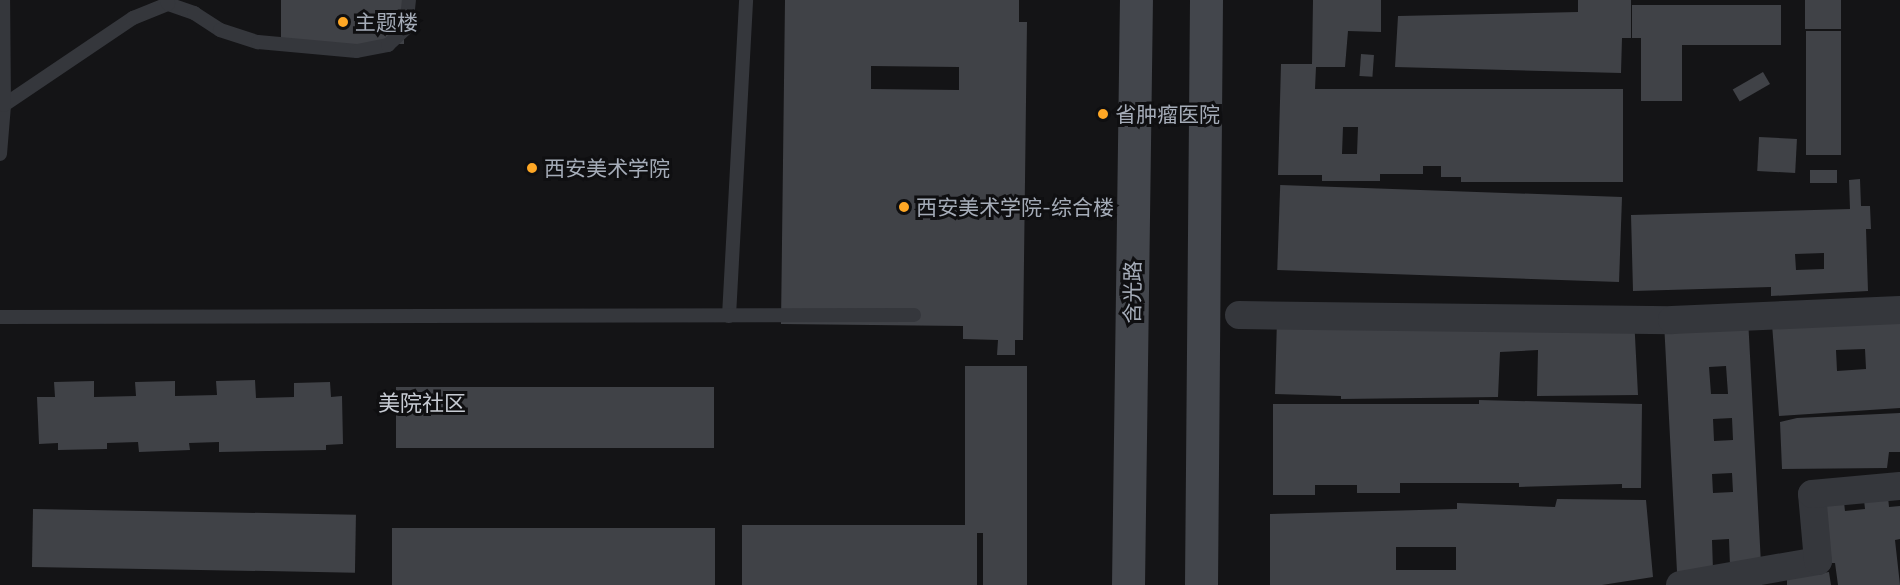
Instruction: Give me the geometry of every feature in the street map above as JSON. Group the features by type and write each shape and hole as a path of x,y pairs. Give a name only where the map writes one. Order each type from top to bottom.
{"main road":[{"name":"含光路","path":"1128,585 1136,0"},
{"path":"1201,585 1206,0"}],"street":[{"path":"1239,315 1672,320 1900,310"},
{"path":"1680,585 1818,561 1812,494 1900,486"}],"lane":[{"path":"0,154 4,105 3,0"},
{"path":"4,105 133,18 168,2 194,13 220,30 258,42 357,51 388,45 406,28 409,0"},
{"path":"729,316 746,0"},
{"path":"0,317 914,315"}],"building":[{"name":"主题楼","path":"281,0 404,0 404,44 281,44"},
{"name":"西安美术学院-综合楼","path":"785,0 1019,0 1019,22 1027,22 1023,340 1015,340 1015,355 997,355 998,340 963,339 963,326 781,324","holes":["871,66 959,67 959,90 871,89"]},
{"path":"1313,0 1381,0 1381,32 1348,31 1345,67 1316,67 1315,89 1623,89 1623,182 1461,182 1461,177 1441,177 1441,166 1423,166 1423,174 1380,174 1380,181 1322,181 1322,175 1278,175 1281,64 1312,64","holes":["1343,127 1358,127 1357,154 1342,154"]},
{"path":"1578,0 1631,0 1631,38 1622,38 1621,73 1395,67 1398,16 1578,12"},
{"path":"1805,0 1841,0 1841,29 1805,29"},
{"path":"1632,5 1781,5 1781,45 1682,45 1682,101 1641,101 1641,38 1632,38"},
{"path":"1806,31 1841,31 1841,155 1806,155"},
{"path":"1361,54 1374,55 1372,77 1359,76"},
{"path":"1763,72 1770,84 1740,102 1733,90"},
{"path":"1759,137 1797,139 1795,173 1757,171"},
{"path":"1810,170 1837,170 1837,183 1810,183"},
{"path":"1860,179 1861,206 1870,206 1871,229 1866,229 1868,291 1771,296 1771,287 1633,291 1631,215 1850,209 1849,180","holes":["1824,253 1824,269 1796,270 1795,254"]},
{"path":"1280,185 1622,197 1619,282 1277,270"},
{"path":"1900,315 1900,408 1779,416 1772,324","holes":["1865,349 1866,369 1837,371 1836,350"]},
{"path":"1634,317 1638,395 1537,396 1538,350 1500,352 1498,397 1341,399 1341,396 1275,394 1277,318"},
{"path":"1748,318 1761,564 1730,566 1729,539 1712,540 1713,570 1677,572 1664,322","holes":["1726,366 1728,394 1711,394 1709,367","1732,418 1733,440 1714,441 1713,419","1732,473 1733,492 1713,493 1712,474"]},
{"path":"965,366 1027,366 1027,585 983,585 983,533 977,533 977,585 742,585 742,525 965,525"},
{"path":"255,380 256,398 294,397 294,383 330,382 331,397 342,396 343,444 326,445 326,450 219,452 219,442 189,443 190,450 139,452 138,442 107,443 107,449 58,450 58,443 39,444 37,397 55,397 54,382 94,381 94,397 136,396 135,382 175,381 175,396 217,395 216,381"},
{"path":"396,387 714,387 714,448 396,448"},
{"path":"1479,400 1642,404 1641,488 1622,488 1622,484 1519,487 1519,483 1400,483 1400,493 1357,493 1357,485 1315,485 1315,495 1273,495 1273,404 1479,404"},
{"path":"1900,413 1900,452 1889,452 1887,468 1782,469 1780,422 1797,418"},
{"path":"1888,497 1889,507 1900,506 1900,539 1895,540 1900,585 1838,585 1835,563 1829,563 1823,503 1844,502 1845,511 1865,509 1864,500"},
{"path":"1557,499 1646,500 1653,577 1602,585 1270,585 1270,514 1457,509 1457,503 1555,507","holes":["1396,547 1456,547 1456,570 1396,570"]},
{"path":"33,509 356,515 355,573 32,567"},
{"path":"392,528 715,528 715,585 392,585"},
{"path":"1829,572 1831,585 1787,585 1787,578"}],"place":[{"name":"主题楼","path":"343,22"},
{"name":"省肿瘤医院","path":"1103,114"},
{"name":"西安美术学院","path":"532,168"},
{"name":"西安美术学院-综合楼","path":"904,207"}],"district":[{"name":"美院社区","path":"422,404"}]}
